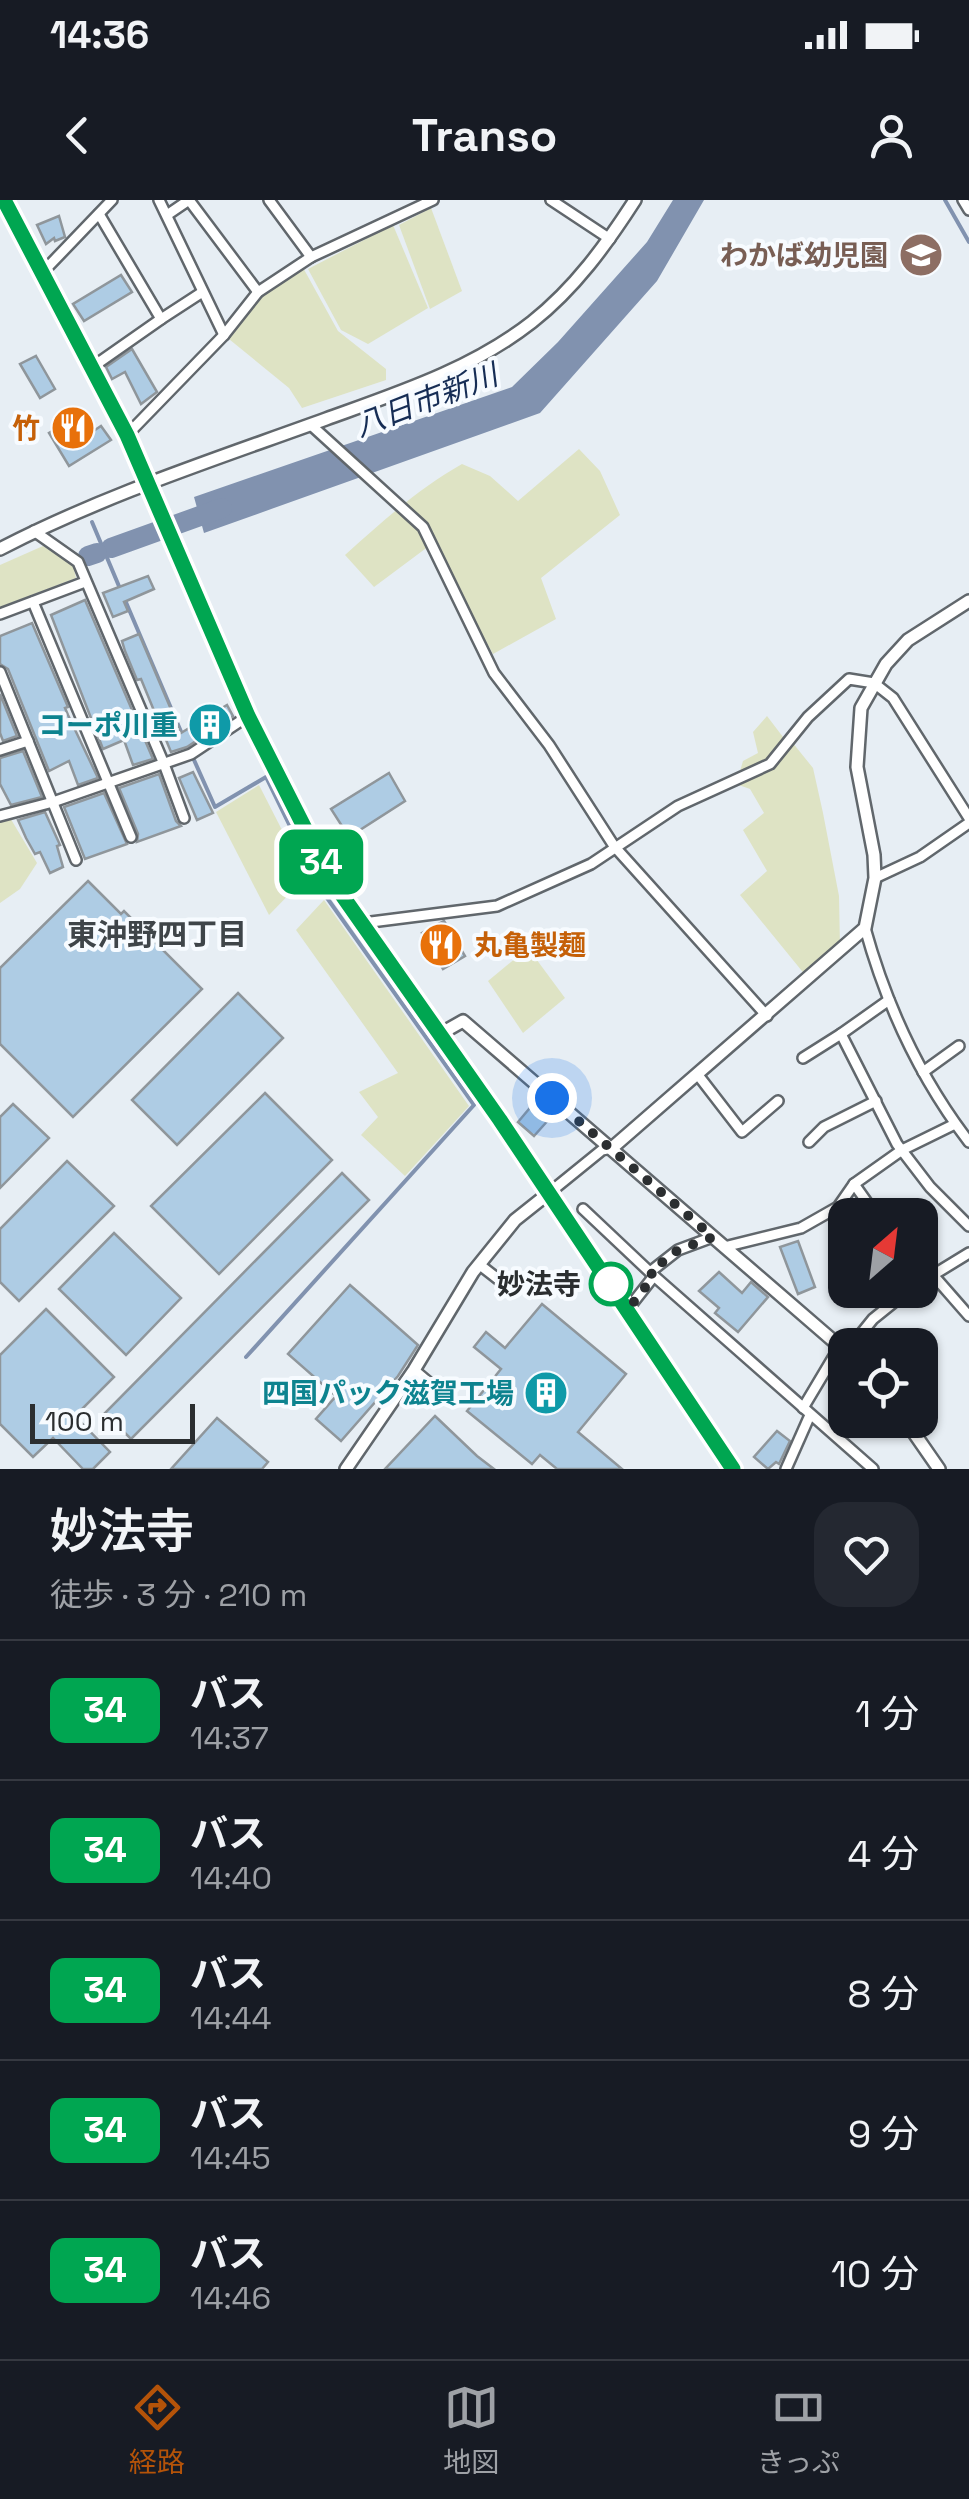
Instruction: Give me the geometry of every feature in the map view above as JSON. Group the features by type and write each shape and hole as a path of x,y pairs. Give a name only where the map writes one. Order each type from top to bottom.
{"highway":[{"path":"5,202 127,435 248,716 330,878 628,1309 733,1469"}],"street":[{"path":"42,274 112,200"},
{"path":"159,200 224,335"},
{"path":"167,215 189,200 258,292"},
{"path":"269,200 311,257"},
{"path":"127,435 224,335 258,292 311,257 433,200"},
{"path":"551,200 610,239"},
{"path":"0,549 147,484 413,387 480,358 532,323 562,296 610,239 636,200"},
{"path":"963,200 969,210"},
{"path":"0,222 5,202"},
{"path":"99,214 161,319"},
{"path":"91,369 201,293"},
{"path":"311,424 423,527 494,673 550,745 614,846 767,1016"},
{"path":"34,532 78,562 184,818"},
{"path":"0,614 86,582"},
{"path":"33,602 130,838"},
{"path":"969,602 908,640 886,664 862,708 856,745 856,767 874,855 865,928 889,1000 924,1072 969,1142"},
{"path":"0,672 76,860"},
{"path":"367,931 371,922 498,906 590,864 678,806 770,764 840,684 849,679 874,684 892,698 969,821 920,856 874,878"},
{"path":"0,802 3,815 164,764 191,754 248,716"},
{"path":"0,750 28,741"},
{"path":"346,1469 480,1265 515,1220 602,1150 612,1148 865,928"},
{"path":"803,1058 889,1000"},
{"path":"440,1034 463,1022 828,1332"},
{"path":"840,1034 902,1150 930,1187 969,1226"},
{"path":"924,1072 959,1046"},
{"path":"698,1075 742,1132 778,1101"},
{"path":"809,1142 824,1126 876,1101"},
{"path":"724,1246 801,1228 838,1207 854,1184 902,1150 955,1124"},
{"path":"854,1184 864,1198"},
{"path":"583,1209 874,1469"},
{"path":"628,1309 652,1274 678,1250 713,1237"},
{"path":"938,1271 969,1252"},
{"path":"480,1265 512,1290"},
{"path":"938,1279 969,1316"},
{"path":"864,1328 886,1308"},
{"path":"414,1370 433,1386"},
{"path":"786,1469 807,1412 828,1377"},
{"path":"917,1438 938,1469"}],"green space":[{"path":"431,208 462,291 430,309 399,225"},
{"path":"393,225 428,308 368,344 341,330 308,269"},
{"path":"301,264 338,331 386,369 386,380 302,408 289,388 224,335 258,292"},
{"path":"579,449 600,471 620,515 541,578 556,619 493,654 427,534 429,546 374,587 345,555 416,495 462,464 490,476 518,501"},
{"path":"43,546 73,565 76,578 0,607 0,565"},
{"path":"767,716 783,737 770,764 738,778 743,761 758,753 753,732"},
{"path":"792,742 813,768 839,896 840,947 806,976 740,895 767,871 743,830 764,813 750,789 736,784"},
{"path":"259,785 306,877 269,915 216,812"},
{"path":"9,816 37,863 20,889 0,903 0,819"},
{"path":"324,900 469,1106 405,1176 361,1135 378,1117 359,1092 398,1073 296,930"},
{"path":"528,948 565,998 523,1033 488,981"}],"water":[{"name":"八日市新川","path":"673,200 704,200 657,281 540,413 204,533 194,497 512,387 558,342 647,242"}],"building":[{"path":"59,216 65,237 46,244 37,225"},
{"path":"121,275 132,292 84,321 73,304"},
{"path":"132,349 157,392 141,404 125,372 112,379 106,367"},
{"path":"36,356 55,389 40,398 20,364"},
{"path":"77,417 85,431 92,432 101,426 111,440 69,466 49,433"},
{"path":"148,576 154,589 124,602 128,611 113,617 103,593"},
{"path":"85,600 153,759 133,765 124,740 103,749 51,615"},
{"path":"32,623 98,778 78,785 69,761 49,771 8,669 0,664 0,636"},
{"path":"139,634 181,733 227,705 233,716 187,747 171,752 122,641"},
{"path":"0,694 17,736 3,741 0,733"},
{"path":"23,751 42,797 11,805 0,784 0,758"},
{"path":"193,772 213,813 197,820 179,778"},
{"path":"389,773 405,801 349,837 331,809"},
{"path":"159,774 181,826 137,842 138,834 119,788"},
{"path":"104,793 127,844 85,859 64,807"},
{"path":"45,812 60,845 57,846 63,867 50,873 40,852 35,854 18,820"},
{"path":"88,881 202,989 73,1117 0,1044 0,968"},
{"path":"444,921 465,956 443,969 422,933"},
{"path":"238,993 283,1038 177,1145 132,1100"},
{"path":"265,1093 332,1160 219,1274 151,1206"},
{"path":"534,1103 551,1117 534,1136 518,1122"},
{"path":"13,1104 49,1138 0,1188 0,1117"},
{"path":"67,1161 114,1206 19,1301 0,1282 0,1229"},
{"path":"342,1173 369,1200 131,1439 105,1413"},
{"path":"114,1233 181,1298 126,1355 59,1289"},
{"path":"798,1241 815,1287 798,1294 780,1247"},
{"path":"719,1272 742,1293 751,1282 768,1297 738,1332 715,1313 719,1308 699,1291"},
{"path":"350,1285 418,1345 398,1376 341,1441 316,1419 336,1396 288,1354"},
{"name":"四国パック滋賀工場","path":"542,1304 626,1374 578,1432 622,1469 557,1469 540,1455 532,1464 467,1411 501,1369 474,1347 486,1332 505,1348"},
{"path":"46,1309 114,1377 75,1416 110,1452 93,1469 83,1469 53,1438 33,1457 0,1424 0,1355"},
{"path":"435,1416 477,1456 494,1469 385,1469"},
{"path":"217,1418 268,1462 262,1469 171,1469"},
{"path":"777,1431 790,1441 779,1464 776,1462 768,1469 754,1457"}],"waterway":[{"path":"945,200 969,242"},
{"name":"八日市新川","path":"111,548 222,508"},
{"path":"92,522 121,591"},
{"name":"八日市新川","path":"88,556 97,553"},
{"path":"125,600 182,734"},
{"path":"186,742 215,807 266,777 320,888 474,1105 246,1357"}],"bus line":[{"name":"34","path":"4,200 127,435 248,716 330,878 500,1120 733,1469"}],"place":[{"name":"わかば幼児園","path":"921,255"},
{"name":"竹","path":"73,428"},
{"name":"コーポ川重","path":"210,725"},
{"name":"丸亀製麺","path":"441,945"},
{"name":"妙法寺","path":"611,1284"},
{"name":"四国パック滋賀工場","path":"546,1393"}],"district":[{"name":"東沖野四丁目","path":"157,934"}],"route":[{"path":"552,1098 713,1237 678,1250 650,1272 654,1276 633,1303 611,1284"}]}
